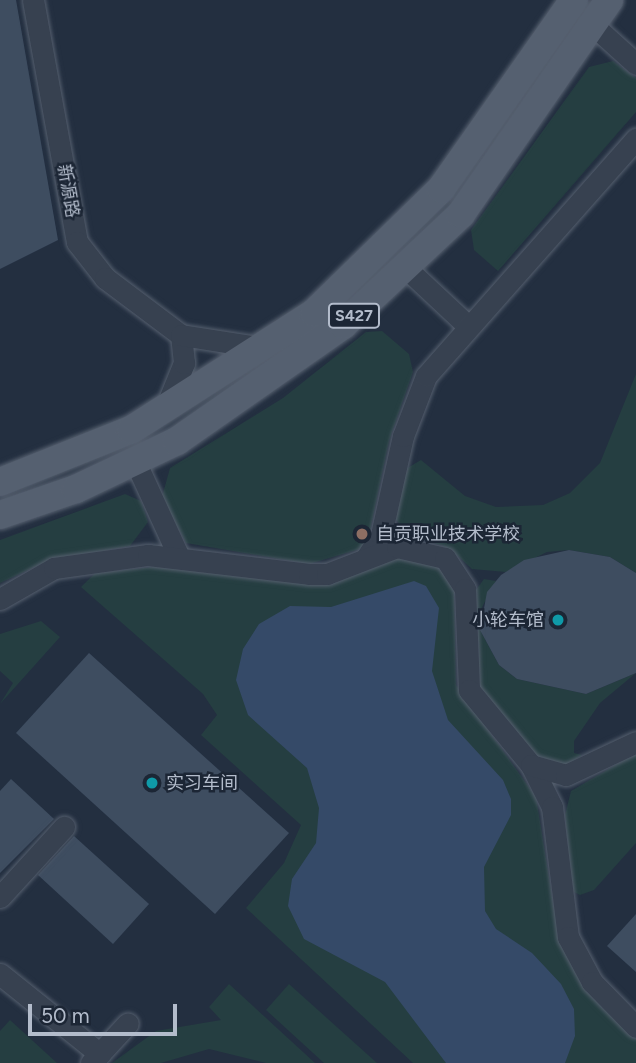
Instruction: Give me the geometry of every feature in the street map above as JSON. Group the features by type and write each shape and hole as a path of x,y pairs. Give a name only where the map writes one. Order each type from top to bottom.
{"main road":[{"name":"S427","path":"0,482 164,411 314,313 441,189 574,0"},
{"name":"S427","path":"0,515 135,461 258,390 405,268 461,214 609,0"}],"street":[{"name":"新源路","path":"33,0 77,242 105,278 181,335"},
{"path":"593,25 636,64"},
{"path":"366,558 381,535 384,508 419,390 468,326 636,139"},
{"path":"405,268 468,326"},
{"path":"164,411 184,363 181,335 263,348"},
{"path":"135,461 180,557"},
{"path":"384,508 391,532 415,547 431,550 457,570 465,589 469,690 531,765 552,807 568,937 592,982 636,1027"},
{"path":"0,599 54,568 180,557 309,574 415,547"},
{"path":"552,807 566,775 636,742"},
{"path":"531,765 566,775"},
{"path":"0,897 64,827"},
{"path":"0,974 96,1058 128,1023"}],"green space":[{"path":"613,61 636,78 636,112 498,271 474,250 471,230 589,67"},
{"path":"382,331 409,354 413,372 389,441 369,536 360,549 309,564 186,543 162,497 170,468 283,398 366,332"},
{"path":"636,374 636,573 610,557 569,550 547,552 506,572 472,569 450,549 408,533 396,520 404,470 421,460 465,496 496,507 543,505 570,493 600,463"},
{"path":"125,494 141,501 148,522 130,546 50,560 0,583 0,540"},
{"path":"414,557 445,571 454,589 456,685 536,797 559,939 590,995 636,1039 636,1063 413,1063 246,908 284,863 301,825 201,735 217,715 203,694 81,587 95,573 153,567 328,584 393,558"},
{"path":"484,579 496,581 480,611 480,630 499,665 517,679 586,694 636,673 600,703 574,741 574,753 582,755 567,765 541,762 480,688 476,590"},
{"path":"41,621 60,637 0,704 13,683 0,671 0,634"},
{"path":"636,753 636,843 594,890 580,895 572,891 565,815 571,791"},
{"path":"229,984 315,1063 266,1063 209,1049 161,1063 112,1063 156,1031 221,1020 209,1007"},
{"path":"289,984 377,1063 324,1063 266,1010"},
{"path":"10,1020 57,1063 0,1063 0,1031"}],"water":[{"path":"414,581 426,586 439,608 432,671 448,720 503,780 511,799 511,815 484,867 485,911 496,929 532,953 561,984 574,1009 575,1036 565,1063 446,1063 385,982 304,939 288,906 292,879 316,843 319,808 307,768 248,715 236,680 243,649 259,624 290,606 331,607"}],"building":[{"path":"0,0 16,0 58,240 0,269"},
{"name":"小轮车馆","path":"569,550 610,557 636,573 636,673 586,694 517,679 499,665 480,630 487,592 501,575 524,560"},
{"name":"实习车间","path":"89,653 289,833 215,914 16,733"},
{"path":"11,779 54,819 0,873 0,791"},
{"path":"74,836 149,904 113,944 38,875"},
{"path":"636,914 636,972 607,946"}],"place":[{"name":"自贡职业技术学校","path":"362,534"},
{"name":"小轮车馆","path":"558,620"},
{"name":"实习车间","path":"152,783"}]}
